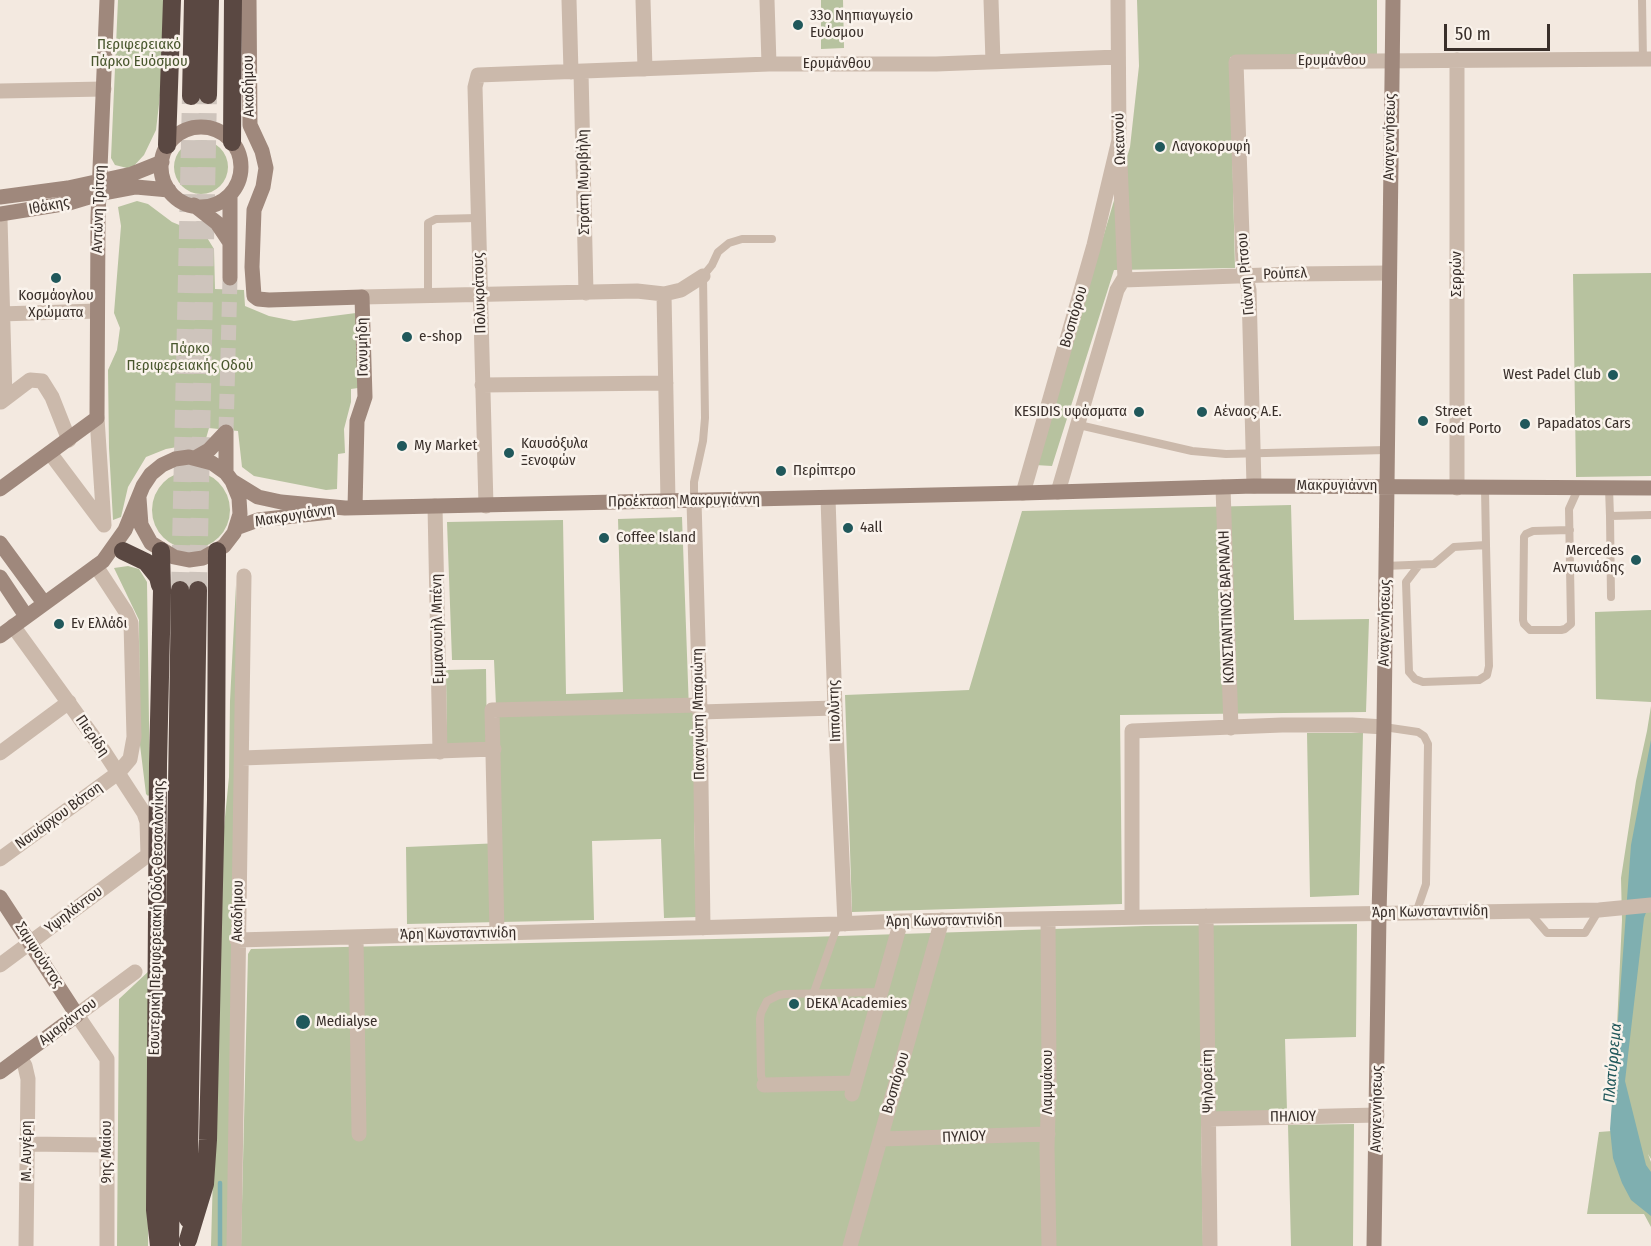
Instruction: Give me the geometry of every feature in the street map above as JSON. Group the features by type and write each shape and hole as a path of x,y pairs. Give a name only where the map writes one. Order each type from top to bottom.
{"highway":[{"path":"164,154 172,0"},
{"path":"193,0 200,96 210,0"},
{"path":"232,142 233,0"},
{"path":"156,547 180,590 188,1243"},
{"path":"123,551 146,562 158,578 180,590"},
{"path":"188,1243 205,1184 208,1140 216,799 217,551"},
{"path":"159,1246 155,1210 158,764 180,590"},
{"name":"Εσωτερική Περιφερειακή Οδός Θεσσαλονίκης","path":"170,1246 180,590"}],"main road":[{"name":"Αντώνη Τρίτση","path":"98,418 99,187 107,0"},
{"name":"Ακαδήμου","path":"249,0 250,125 262,152 266,168 263,187 254,210 254,296 258,299 269,300 362,297"},
{"name":"Αναγεννήσεως","path":"1374,1246 1384,727 1392,0"},
{"name":"Ιθάκης","path":"0,214 69,203 99,187 137,173 164,154 181,133 200,128 217,132 232,142"},
{"path":"194,205 215,205 230,196 237,188 242,174 241,161 232,142"},
{"path":"164,154 163,180 169,190"},
{"name":"Ιθάκης","path":"0,197 68,188 136,187 169,190 177,198 194,205 217,223 230,244"},
{"path":"230,196 230,278"},
{"name":"Γανυμήδη","path":"350,508 357,420 365,397 362,297"},
{"path":"0,489 98,418"},
{"path":"99,563 125,530 147,480 162,465 175,459 195,458 209,450 226,432 229,477"},
{"name":"Μακρυγιάννη","path":"195,458 212,463 258,497 281,502 350,508"},
{"name":"Μακρυγιάννη","path":"217,551 229,540 240,514 240,503 229,477"},
{"name":"Μακρυγιάννη","path":"1023,494 1254,486 1651,488"},
{"name":"Προέκταση Μακρυγιάννη","path":"350,508 1023,494"},
{"path":"139,498 141,525 156,547"},
{"name":"Μακρυγιάννη","path":"236,528 258,520 314,515 350,508"},
{"path":"0,543 44,603"},
{"path":"0,636 99,563 123,551 142,544 156,547 174,557 189,560 203,558 217,551"},
{"path":"0,577 26,616"},
{"name":"Σαμψούντος","path":"0,897 77,1014"},
{"name":"Αμαράντου","path":"0,1072 77,1014"}],"street":[{"name":"Στράτη Μυριβήλη","path":"569,0 569,72 586,293"},
{"path":"643,0 645,69"},
{"path":"767,0 769,64"},
{"path":"992,0 993,62"},
{"name":"Ωκεανού","path":"1118,0 1121,285"},
{"name":"Ερυμάνθου","path":"475,81 477,76 482,74 769,64 993,62 1118,57"},
{"name":"Σερρών","path":"1457,60 1457,488"},
{"name":"Ερυμάνθου","path":"1236,62 1647,60"},
{"name":"Γιάννη Ρίτσου","path":"1236,62 1245,276 1248,290 1254,486"},
{"name":"Πολυκράτους","path":"475,81 486,506"},
{"path":"0,91 104,89"},
{"name":"Βοσπόρου","path":"1023,494 1094,245 1119,140"},
{"path":"0,219 2,400"},
{"name":"Ρούπελ","path":"1121,285 1245,276 1389,273"},
{"path":"362,297 637,291 664,294 681,290 703,276"},
{"path":"1058,492 1121,285"},
{"path":"664,294 668,501"},
{"path":"1,313 97,311"},
{"path":"2,400 26,382 35,379 42,381 69,440"},
{"path":"483,385 666,383"},
{"path":"50,453 104,525 98,418"},
{"name":"ΚΩΝΣΤΑΝΤΙΝΟΣ ΒΑΡΝΑΛΗ","path":"1223,487 1231,728"},
{"name":"Ιππολύτης","path":"828,498 842,924"},
{"name":"Παναγιώτη Μπαριώτη","path":"694,501 703,928"},
{"name":"Εμμανουήλ Μπένη","path":"435,506 440,752"},
{"path":"99,563 129,616 132,631 133,749 128,763 118,773"},
{"name":"Ακαδήμου","path":"234,1246 244,576"},
{"name":"Πιερίδη","path":"12,626 69,702 146,817 148,855"},
{"path":"0,753 69,702"},
{"path":"498,933 492,710 835,708"},
{"path":"1132,917 1132,731 1352,725 1384,727"},
{"path":"242,758 494,749"},
{"name":"Ναυάρχου Βότση","path":"0,859 118,773"},
{"name":"Υψηλάντου","path":"0,965 148,855"},
{"name":"Άρη Κωνσταντινίδη","path":"237,940 942,920 1606,909 1651,905"},
{"name":"Ψηλορείτη","path":"1206,916 1210,1246"},
{"name":"Λαμψάκου","path":"1048,919 1049,1246"},
{"name":"Βοσπόρου","path":"850,1246 942,920"},
{"path":"764,1085 854,1089 901,921"},
{"path":"356,937 359,1134"},
{"name":"Αμαράντου","path":"77,1014 135,972"},
{"name":"9ης Μαίου","path":"77,1014 107,1059 107,1246"},
{"name":"Μ. Αυγέρη","path":"21,1057 28,1079 26,1246"},
{"name":"ΠΗΛΙΟΥ","path":"1209,1119 1377,1115"},
{"name":"ΠΥΛΙΟΥ","path":"880,1139 1048,1134"},
{"path":"27,1144 107,1145"}],"lane":[{"path":"1642,0 1647,60"},
{"path":"428,296 428,223 436,219 477,218"},
{"path":"694,501 694,478 705,418 703,276 712,265 718,252 729,243 742,239 772,239"},
{"path":"1079,425 1192,451 1226,454 1386,450"},
{"path":"1419,565 1406,582 1409,672 1414,680 1423,682 1479,680 1486,675 1489,666 1485,488"},
{"path":"1610,488 1611,597"},
{"path":"1570,530 1533,531 1524,537 1523,620 1530,630 1561,630 1571,624 1570,530 1569,509 1578,489"},
{"path":"1610,516 1651,515"},
{"path":"1385,566 1434,564 1454,547 1486,545"},
{"path":"1384,727 1418,732 1424,736 1428,744 1426,884 1416,913"},
{"path":"1528,910 1547,933 1585,933 1606,909"},
{"path":"814,992 842,924"},
{"path":"764,1085 761,1077 760,1020 767,1001 779,995 814,992 881,992"}],"green space":[{"name":"Περιφερειακό Πάρκο Ευόσμου","path":"118,0 165,0 162,78 156,130 144,155 131,169 115,165 111,158"},
{"path":"821,0 843,0 844,48 821,49"},
{"path":"1137,0 1377,0 1377,55 1230,57 1235,268 1114,270 1052,466 1035,465 1130,147 1139,66"},
{"path":"201,140 211,142 220,148 226,157 228,167 226,177 220,186 211,192 201,194 191,192 182,186 176,177 174,167 176,157 182,148 191,142"},
{"name":"Πάρκο Περιφερειακής Οδού","path":"137,201 148,204 172,222 206,236 214,249 215,289 244,290 245,306 269,316 294,321 356,313 358,388 351,389 351,402 344,429 345,453 338,454 337,489 326,490 254,476 242,467 238,431 209,428 205,442 166,449 146,457 128,487 121,517 113,520 108,370 117,350 120,328 114,313 121,226 118,207"},
{"name":"West Padel Club","path":"1651,273 1651,476 1576,477 1573,274"},
{"path":"191,471 206,474 219,482 227,495 230,510 227,525 219,538 206,546 191,549 176,546 163,538 155,525 152,510 155,495 163,482 176,474"},
{"path":"1291,505 1294,620 1369,619 1366,712 1120,715 1122,904 852,912 845,695 969,690 1022,511"},
{"path":"682,517 689,710 694,711 697,917 664,918 661,839 592,841 594,920 407,924 406,847 502,843 494,660 452,660 447,522 563,520 566,694 623,692 618,519"},
{"path":"128,566 139,569 147,582 150,794 148,796 140,745 139,620 114,568"},
{"path":"236,585 237,692 229,1246 211,1246 222,847 229,777"},
{"path":"1651,610 1651,702 1596,699 1595,612"},
{"path":"486,669 487,748 447,751 446,670"},
{"path":"1651,706 1651,1159 1648,1154 1651,1162 1651,1227 1644,1214 1587,1214 1599,1132 1612,1131 1622,920 1621,878 1636,781"},
{"path":"1307,733 1363,733 1359,895 1310,897"},
{"path":"1357,924 1356,1037 1285,1039 1287,1111 1201,1114 1203,1246 241,1246 248,954 251,949 808,937 1145,926"},
{"path":"150,970 148,1246 117,1246 119,999"},
{"path":"1354,1124 1353,1246 1291,1246 1288,1125"}],"water":[{"path":"1651,740 1651,899 1644,918 1625,1081 1646,1165 1651,1172 1651,1216 1631,1200 1622,1183 1613,1158 1610,1129 1631,845"}],"waterway":[{"path":"220,1183 220,1246"}],"tunnel":[{"path":"198,590 208,95"},
{"path":"180,590 191,96"},
{"path":"226,432 230,278"}],"place":[{"name":"33ο Νηπιαγωγείο Ευόσμου","path":"798,25"},
{"name":"Λαγοκορυφή","path":"1160,147"},
{"name":"Κοσμάογλου Χρώματα","path":"56,278"},
{"name":"e-shop","path":"407,337"},
{"name":"West Padel Club","path":"1613,375"},
{"name":"KESIDIS υφάσματα","path":"1139,412"},
{"name":"Αέναος Α.Ε.","path":"1202,412"},
{"name":"Street Food Porto","path":"1423,421"},
{"name":"Papadatos Cars","path":"1525,424"},
{"name":"Μy Μarket","path":"402,446"},
{"name":"Καυσόξυλα Ξενοφών","path":"509,453"},
{"name":"Περίπτερο","path":"781,471"},
{"name":"4all","path":"848,528"},
{"name":"Coffee Island","path":"604,538"},
{"name":"Mercedes Αντωνιάδης","path":"1636,560"},
{"name":"Εν Ελλάδι","path":"59,624"},
{"name":"DEKA Academies","path":"794,1004"},
{"name":"Medialyse","path":"303,1022"}],"water label":[{"name":"Πλατύρρεμα","path":"1613,1063"}]}
